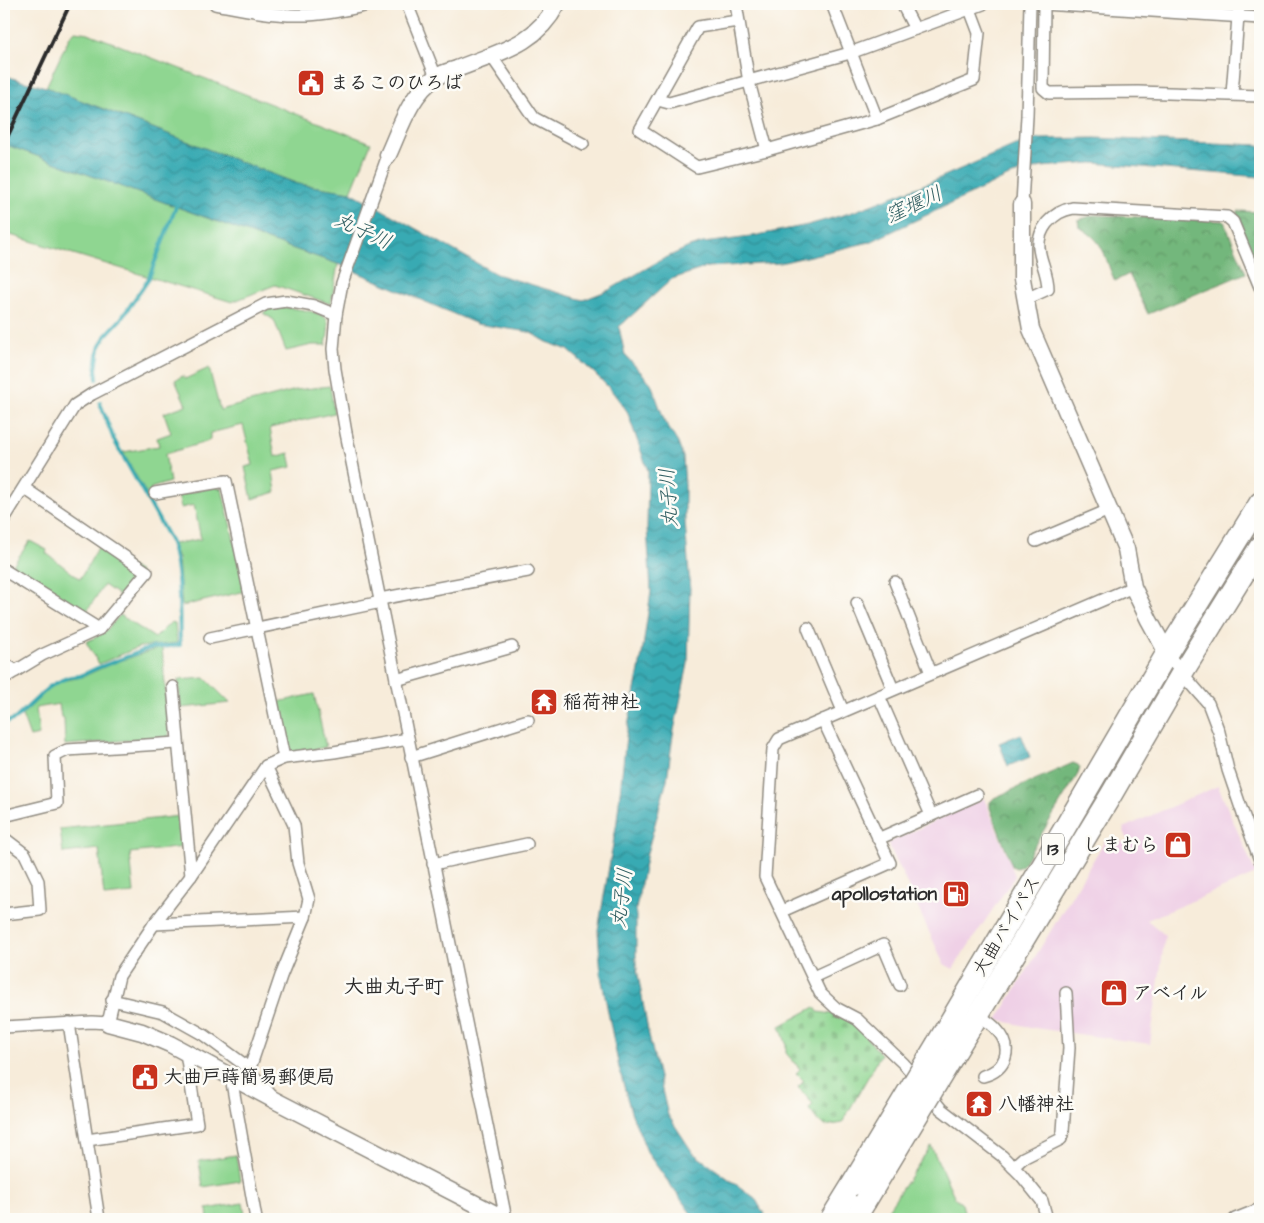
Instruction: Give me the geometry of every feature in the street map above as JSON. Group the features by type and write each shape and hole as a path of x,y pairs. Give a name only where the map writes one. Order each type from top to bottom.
{"highway":[{"name":"大曲バイパス","path":"855,1219 1058,840 1167,653 1260,503"},
{"name":"大曲バイパス","path":"831,1219 945,1050 978,1015 1111,795 1182,673 1260,547"}],"street":[{"path":"215,4 266,13 298,15 341,11 374,4"},
{"path":"407,4 436,77"},
{"path":"506,1219 346,433 333,349 336,315 342,283 388,155 415,97 436,77 492,57 518,45 535,33 549,18 557,4"},
{"path":"736,4 749,82 767,150"},
{"path":"832,4 877,119"},
{"path":"902,4 915,30"},
{"path":"658,100 669,103 850,53 915,30 969,6 983,4"},
{"path":"1030,4 1022,204 1022,278 1031,329 1126,549 1133,587 1167,653 1208,703 1219,732 1231,779 1260,860"},
{"path":"1260,18 1092,5 1044,4 1043,88 1049,93 1138,92 1260,96"},
{"path":"1232,94 1239,4"},
{"path":"738,21 698,27 640,130 697,167 767,150 877,119 974,80 979,33 969,6"},
{"path":"492,57 534,118 584,144"},
{"path":"1026,299 1048,289 1048,279 1040,259 1038,241 1043,229 1053,216 1063,210 1073,208 1227,217 1233,222 1260,287"},
{"path":"4,519 76,405 92,394 266,304 286,301 314,306 336,315"},
{"path":"155,493 226,481 284,758"},
{"path":"4,678 42,655 99,629 147,572 24,488"},
{"path":"1036,541 1109,510"},
{"path":"4,570 99,629"},
{"path":"210,638 380,600 528,571"},
{"path":"894,582 931,673"},
{"path":"1047,1219 1042,1200 1014,1167 941,1108 904,1064 857,1019 836,1008 820,992 765,877 773,749 779,739 1133,587"},
{"path":"857,603 893,690"},
{"path":"808,628 843,711"},
{"path":"396,680 512,647"},
{"path":"4,663 16,671"},
{"path":"173,687 191,876"},
{"path":"879,696 931,815"},
{"path":"411,757 528,720"},
{"path":"782,911 890,863 822,720"},
{"path":"108,1023 119,976 154,924 191,876 266,766 284,758 334,752 408,739"},
{"path":"4,816 57,802 55,756 67,750 177,743"},
{"path":"249,1071 305,917 309,899 298,863 294,825 266,766"},
{"path":"878,839 976,795"},
{"path":"4,838 25,854 38,881 40,910 4,914"},
{"path":"433,864 526,844"},
{"path":"154,924 305,917"},
{"path":"813,977 883,945 900,985"},
{"path":"1014,1167 1023,1158 1061,1139 1070,1048 1066,993"},
{"path":"112,1000 163,1012 204,1035 242,1064 276,1101"},
{"path":"978,1015 996,1029 1005,1045 1005,1056 1002,1065 996,1071 982,1076"},
{"path":"4,1027 68,1023 108,1023 142,1032 506,1219"},
{"path":"68,1023 99,1219"},
{"path":"87,1140 197,1124 186,1053"},
{"path":"231,1077 256,1219"},
{"path":"1235,1219 1260,1209"}],"shaded area":[{"path":"1218,786 1256,874 1147,920 1165,935 1150,1044 1035,1028 997,1020 1106,839 1129,843 1123,828"},
{"path":"984,798 1015,876 953,969 944,964 888,843"}],"green space":[{"path":"75,31 88,33 371,143 351,192 298,184 46,87 69,38"},
{"path":"7,145 338,264 331,304 275,285 232,302 4,233 4,154"},
{"path":"1238,211 1260,212 1260,276 1236,218"},
{"path":"1094,215 1224,221 1246,273 1148,314 1129,274 1115,281 1100,245 1079,227 1078,220"},
{"path":"281,307 320,314 324,317 327,320 328,326 326,345 312,345 286,351 274,320 263,313"},
{"path":"209,368 220,410 296,390 330,386 334,413 270,428 275,457 289,453 292,467 273,471 276,492 252,499 245,467 253,465 243,425 210,433 210,440 206,442 165,454 170,482 151,488 153,497 149,499 123,452 159,446 157,438 171,433 164,413 186,405 175,380 183,376 185,379"},
{"path":"215,487 222,489 246,591 182,606 178,559 173,544 201,539 194,505 181,508 178,495"},
{"path":"30,541 47,550 46,553 80,579 99,546 140,572 120,596 104,585 83,617 10,569"},
{"path":"120,615 155,638 171,622 175,623 177,643 139,647 99,664 86,642 104,633"},
{"path":"162,647 169,737 65,745 64,718 61,717 59,704 36,708 39,735 30,737 22,715 50,688 62,681 82,677 111,664"},
{"path":"205,678 230,703 181,708 178,680"},
{"path":"314,694 326,747 293,754 287,751 278,702"},
{"path":"1073,763 1080,768 1078,774 1022,866 1016,868 1012,866 990,808 990,802 994,798"},
{"path":"180,816 184,847 130,853 134,893 104,896 99,849 63,853 60,829"},
{"path":"815,1007 818,1012 847,1016 881,1054 842,1123 825,1126 817,1120 809,1109 813,1104 798,1087 804,1081 796,1073 800,1069 786,1053 786,1043 780,1026"},
{"path":"931,1146 955,1198 962,1204 966,1219 883,1219 882,1218"},
{"path":"236,1155 240,1181 203,1187 199,1161"},
{"path":"243,1203 246,1219 208,1219 207,1209"}],"water":[{"path":"4,75 46,87 298,184 351,192 496,274 583,300 609,290 659,261 689,247 808,225 850,213 928,183 1013,146 1038,139 1095,138 1260,145 1260,177 1093,163 1041,167 1009,176 870,242 780,263 708,267 672,279 619,327 625,355 651,383 665,422 678,443 683,457 690,587 688,664 673,735 667,780 647,853 636,909 636,963 648,1031 668,1115 693,1153 755,1198 767,1219 695,1219 648,1154 631,1112 619,1068 601,976 598,930 617,821 626,736 642,654 651,591 647,528 648,471 627,411 611,390 568,350 547,342 529,332 477,324 338,264 4,144"},
{"path":"1021,734 1030,757 1008,766 999,743"}],"waterway":[{"path":"97,379 96,369 99,348 106,335 121,319 148,280 177,204"},
{"path":"4,723 15,719 49,687 58,682 70,677 80,676 150,648 180,645 178,578 174,552 170,540 114,440 100,403"}],"railway":[{"path":"4,144 70,4"}],"place":[{"name":"まるこのひろば","path":"311,83"},
{"name":"稲荷神社","path":"544,702"},
{"name":"しまむら","path":"1178,845"},
{"name":"apollostation","path":"956,894"},
{"name":"アベイル","path":"1114,993"},
{"name":"大曲戸蒔簡易郵便局","path":"145,1077"},
{"name":"八幡神社","path":"979,1104"}],"district":[{"name":"大曲丸子町","path":"394,987"}],"water label":[{"name":"窪堰川","path":"914,205"},
{"name":"丸子川","path":"363,231"},
{"name":"丸子川","path":"669,498"},
{"name":"丸子川","path":"622,898"}]}
